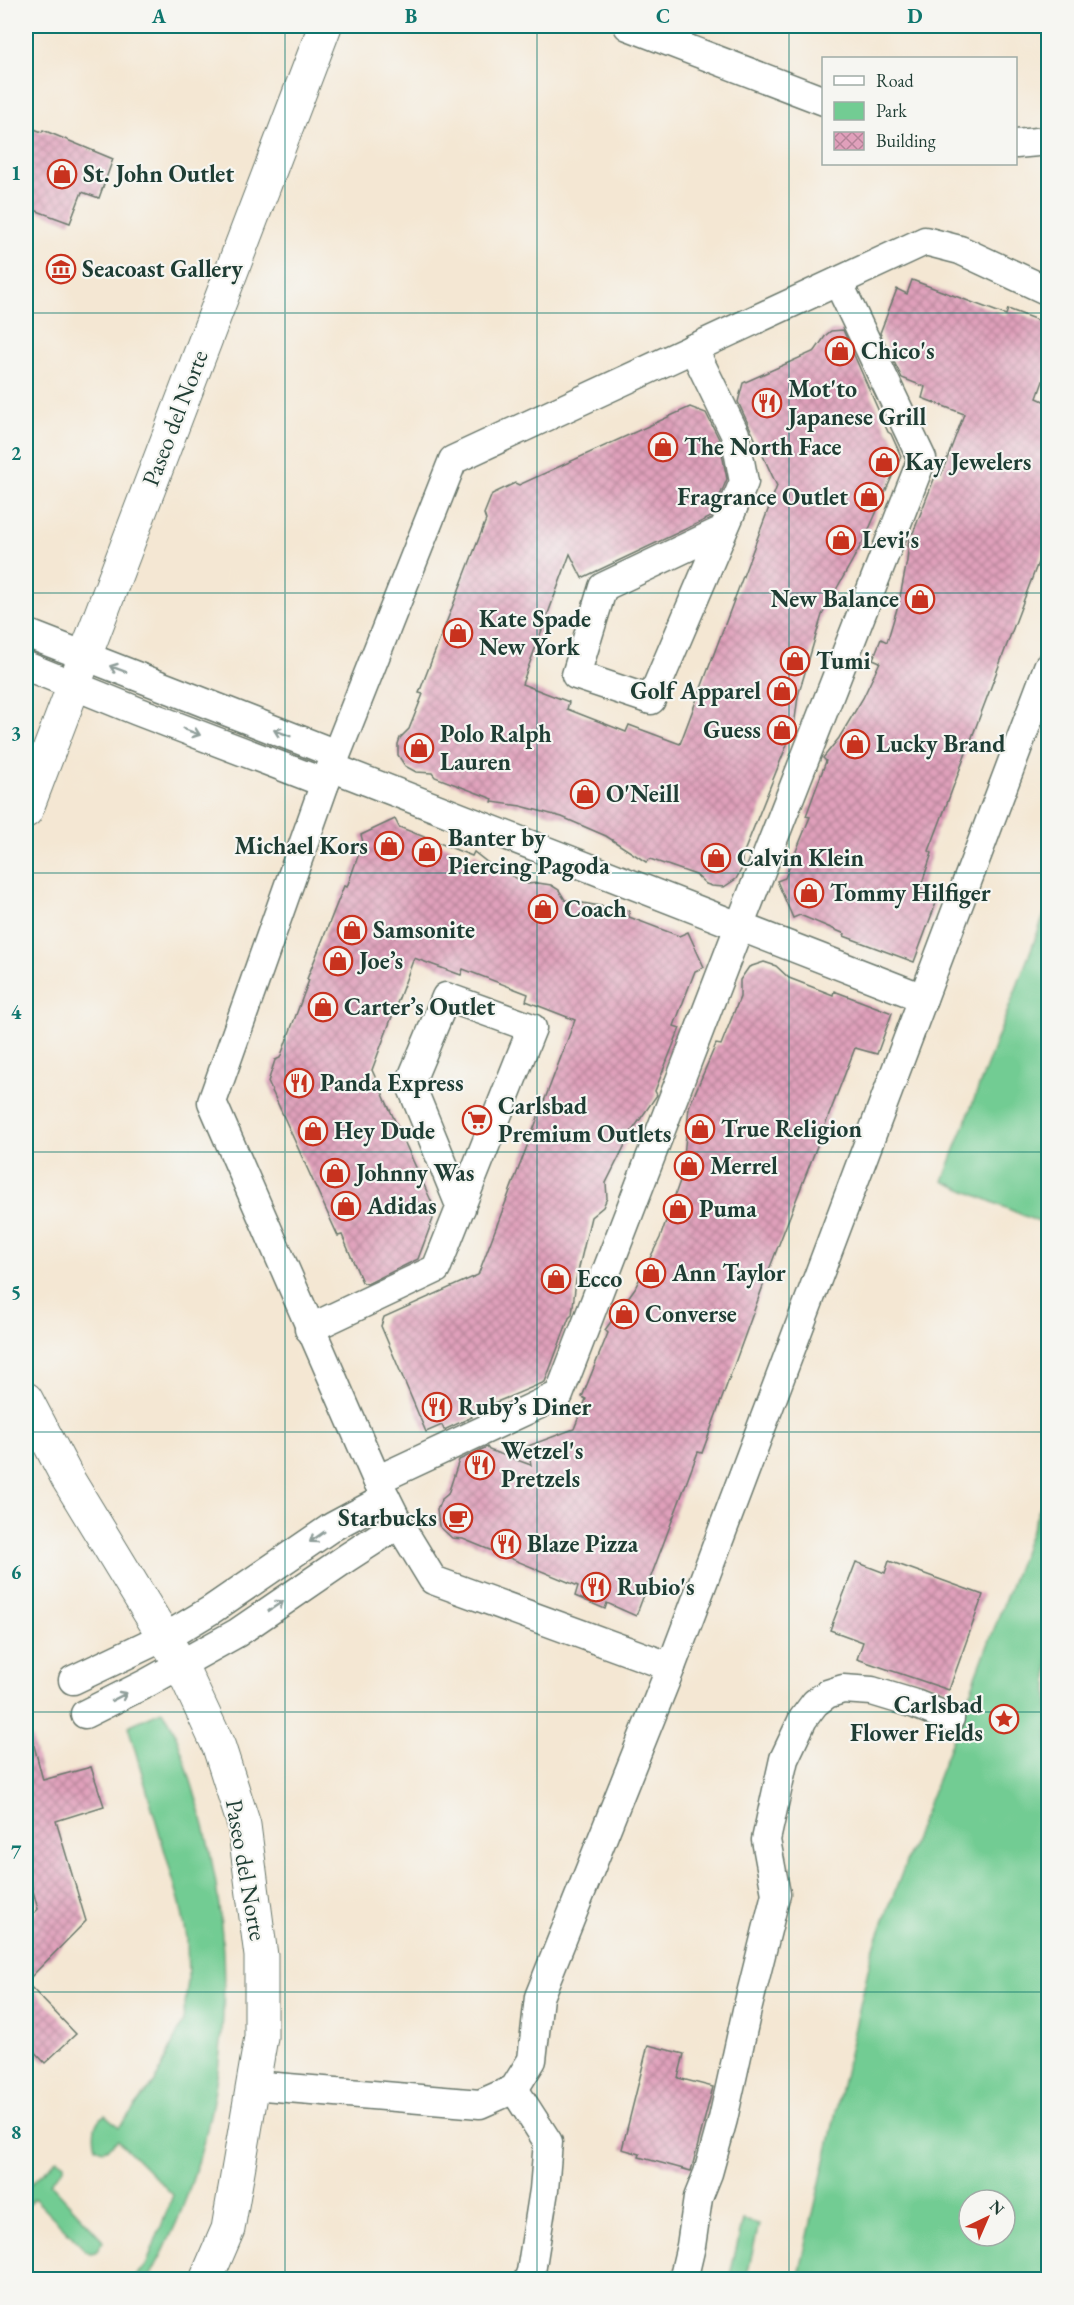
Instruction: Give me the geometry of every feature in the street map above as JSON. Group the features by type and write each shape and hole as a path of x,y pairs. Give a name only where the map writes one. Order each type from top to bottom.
{"main road":[{"name":"Paseo del Norte","path":"26,811 325,26"},
{"name":"Paseo del Norte","path":"26,1399 68,1479 172,1650 219,1747 243,1825 261,1956 261,2037 228,2229 207,2280"}],"street":[{"path":"628,26 676,35 822,100"},
{"path":"1017,144 1048,141"},
{"path":"671,1667 433,1580 381,1489 309,1329 212,1102 331,768 453,460 925,241 960,250 1048,291"},
{"path":"85,1714 147,1683 172,1650 211,1610 332,1527 381,1489 559,1395 922,459 838,282"},
{"path":"693,348 735,434 744,482 651,700 576,675 603,587 723,530"},
{"path":"26,633 79,671 923,998"},
{"path":"26,666 79,671"},
{"path":"252,2085 480,2104 514,2090 532,2060 539,1997 671,1667 1048,667"},
{"path":"309,1329 436,1269 461,1208 532,1028 446,997 410,1083 461,1208"},
{"path":"73,1680 237,1633 399,1524"},
{"path":"683,2280 698,2198 708,2173 723,2119 776,1894 766,1840 784,1759 803,1719 815,1704 828,1694 843,1689 872,1692 915,1704 950,1718"},
{"path":"514,2090 548,2142 544,2190 528,2280"}],"green space":[{"path":"1048,905 1048,1226 943,1181"},
{"name":"Carlsbad Flower Fields","path":"1048,1486 1048,2279 798,2280 872,1952"},
{"path":"161,1711 170,1723 179,1743 208,1844 219,1907 224,1971 222,2035 213,2098 199,2160 177,2221 149,2279 133,2279 146,2266 173,2195 118,2140 102,2150 96,2147 94,2134 98,2121 105,2115 119,2127 155,2082 183,2021 188,1981 187,1938 180,1903 128,1726"},
{"path":"57,2159 64,2164 64,2168 50,2183 100,2237 103,2242 96,2252 90,2253 85,2250 34,2198 26,2207 26,2188"},
{"path":"743,2220 759,2224 746,2279 729,2279"}],"building":[{"path":"26,126 42,132 43,130 113,159 99,198 82,192 70,223 26,207"},
{"path":"912,280 1006,315 1008,309 1048,324 1048,367 1037,398 1048,403 1048,536 929,851 932,853 920,889 939,895 914,962 844,936 845,934 800,915 793,918 777,881 785,878 810,817 806,816 826,761 823,758 839,738 863,698 880,662 873,659 881,639 887,642 899,602 909,538 936,474 941,475 964,414 922,398 925,387 902,378 880,333 897,289 907,294"},
{"path":"843,330 901,456 866,536 822,615 798,696 794,727 742,857 742,868 736,879 724,887 706,884 696,875 650,859 646,862 606,836 562,817 521,806 492,802 493,799 435,777 432,773 416,772 405,766 398,755 398,744 400,738 409,729 423,694 419,693 486,520 484,514 492,494 515,483 519,485 690,407 706,413 719,439 727,479 711,517 582,578 570,554 522,684 569,702 567,709 626,732 629,725 680,744 777,486 738,402 743,383 815,351 831,331"},
{"path":"395,819 399,827 472,856 474,852 492,866 528,884 551,885 559,890 565,900 629,911 629,917 679,936 688,932 704,967 695,971 674,1026 680,1028 655,1091 657,1095 632,1131 606,1183 607,1198 603,1207 591,1217 576,1280 572,1315 545,1382 470,1413 472,1417 444,1430 442,1425 426,1432 381,1326 384,1317 478,1275 575,1020 526,1001 528,994 463,969 461,975 414,958 372,1070 433,1205 427,1207 433,1219 418,1259 367,1284 362,1282 342,1235 338,1236 268,1082 275,1060 280,1058 309,980 307,979 344,886 347,887 363,842 361,835"},
{"path":"764,962 776,966 789,978 833,995 834,991 892,1013 877,1054 855,1048 767,1275 702,1453 698,1452 636,1616 607,1603 605,1609 575,1596 578,1586 463,1539 452,1538 439,1526 437,1510 441,1500 448,1494 459,1460 487,1447 489,1450 531,1465 528,1446 574,1429 586,1399 582,1397 608,1333 605,1330 635,1288 660,1238 682,1175 689,1107 716,1044 721,1045 740,997 740,980 749,967"},
{"path":"889,1561 983,1595 949,1690 857,1659 863,1642 830,1630 856,1562 885,1573"},
{"path":"32,1738 43,1780 91,1767 104,1806 56,1821 86,1921 26,1982 26,1922 38,1909 26,1866 26,1739"},
{"path":"26,1982 76,2034 45,2063 26,2043"},
{"path":"648,2045 684,2054 678,2078 713,2087 691,2171 639,2157 640,2154 622,2149"}],"place":[{"name":"St. John Outlet","path":"62,174"},
{"name":"Seacoast Gallery","path":"61,269"},
{"name":"Chico's","path":"840,351"},
{"name":"Mot'to Japanese Grill","path":"767,403"},
{"name":"The North Face","path":"663,447"},
{"name":"Kay Jewelers","path":"884,462"},
{"name":"Fragrance Outlet","path":"869,497"},
{"name":"Levi's","path":"841,540"},
{"name":"New Balance","path":"920,599"},
{"name":"Kate Spade New York","path":"458,633"},
{"name":"Tumi","path":"795,661"},
{"name":"Golf Apparel","path":"782,691"},
{"name":"Guess","path":"782,730"},
{"name":"Lucky Brand","path":"855,744"},
{"name":"Polo Ralph Lauren","path":"419,748"},
{"name":"O'Neill","path":"585,794"},
{"name":"Michael Kors","path":"389,846"},
{"name":"Banter by Piercing Pagoda","path":"427,852"},
{"name":"Calvin Klein","path":"716,858"},
{"name":"Tommy Hilfiger","path":"809,893"},
{"name":"Coach","path":"543,909"},
{"name":"Samsonite","path":"352,930"},
{"name":"Joe’s","path":"338,961"},
{"name":"Carter’s Outlet","path":"323,1007"},
{"name":"Panda Express","path":"299,1083"},
{"name":"Carlsbad Premium Outlets","path":"477,1120"},
{"name":"True Religion","path":"700,1129"},
{"name":"Hey Dude","path":"313,1131"},
{"name":"Merrel","path":"689,1166"},
{"name":"Johnny Was","path":"335,1173"},
{"name":"Adidas","path":"346,1206"},
{"name":"Puma","path":"678,1209"},
{"name":"Ann Taylor","path":"651,1273"},
{"name":"Ecco","path":"556,1279"},
{"name":"Converse","path":"624,1314"},
{"name":"Ruby’s Diner","path":"437,1407"},
{"name":"Wetzel's Pretzels","path":"480,1465"},
{"name":"Starbucks","path":"458,1518"},
{"name":"Blaze Pizza","path":"506,1544"},
{"name":"Rubio's","path":"596,1587"},
{"name":"Carlsbad Flower Fields","path":"1004,1719"}]}
